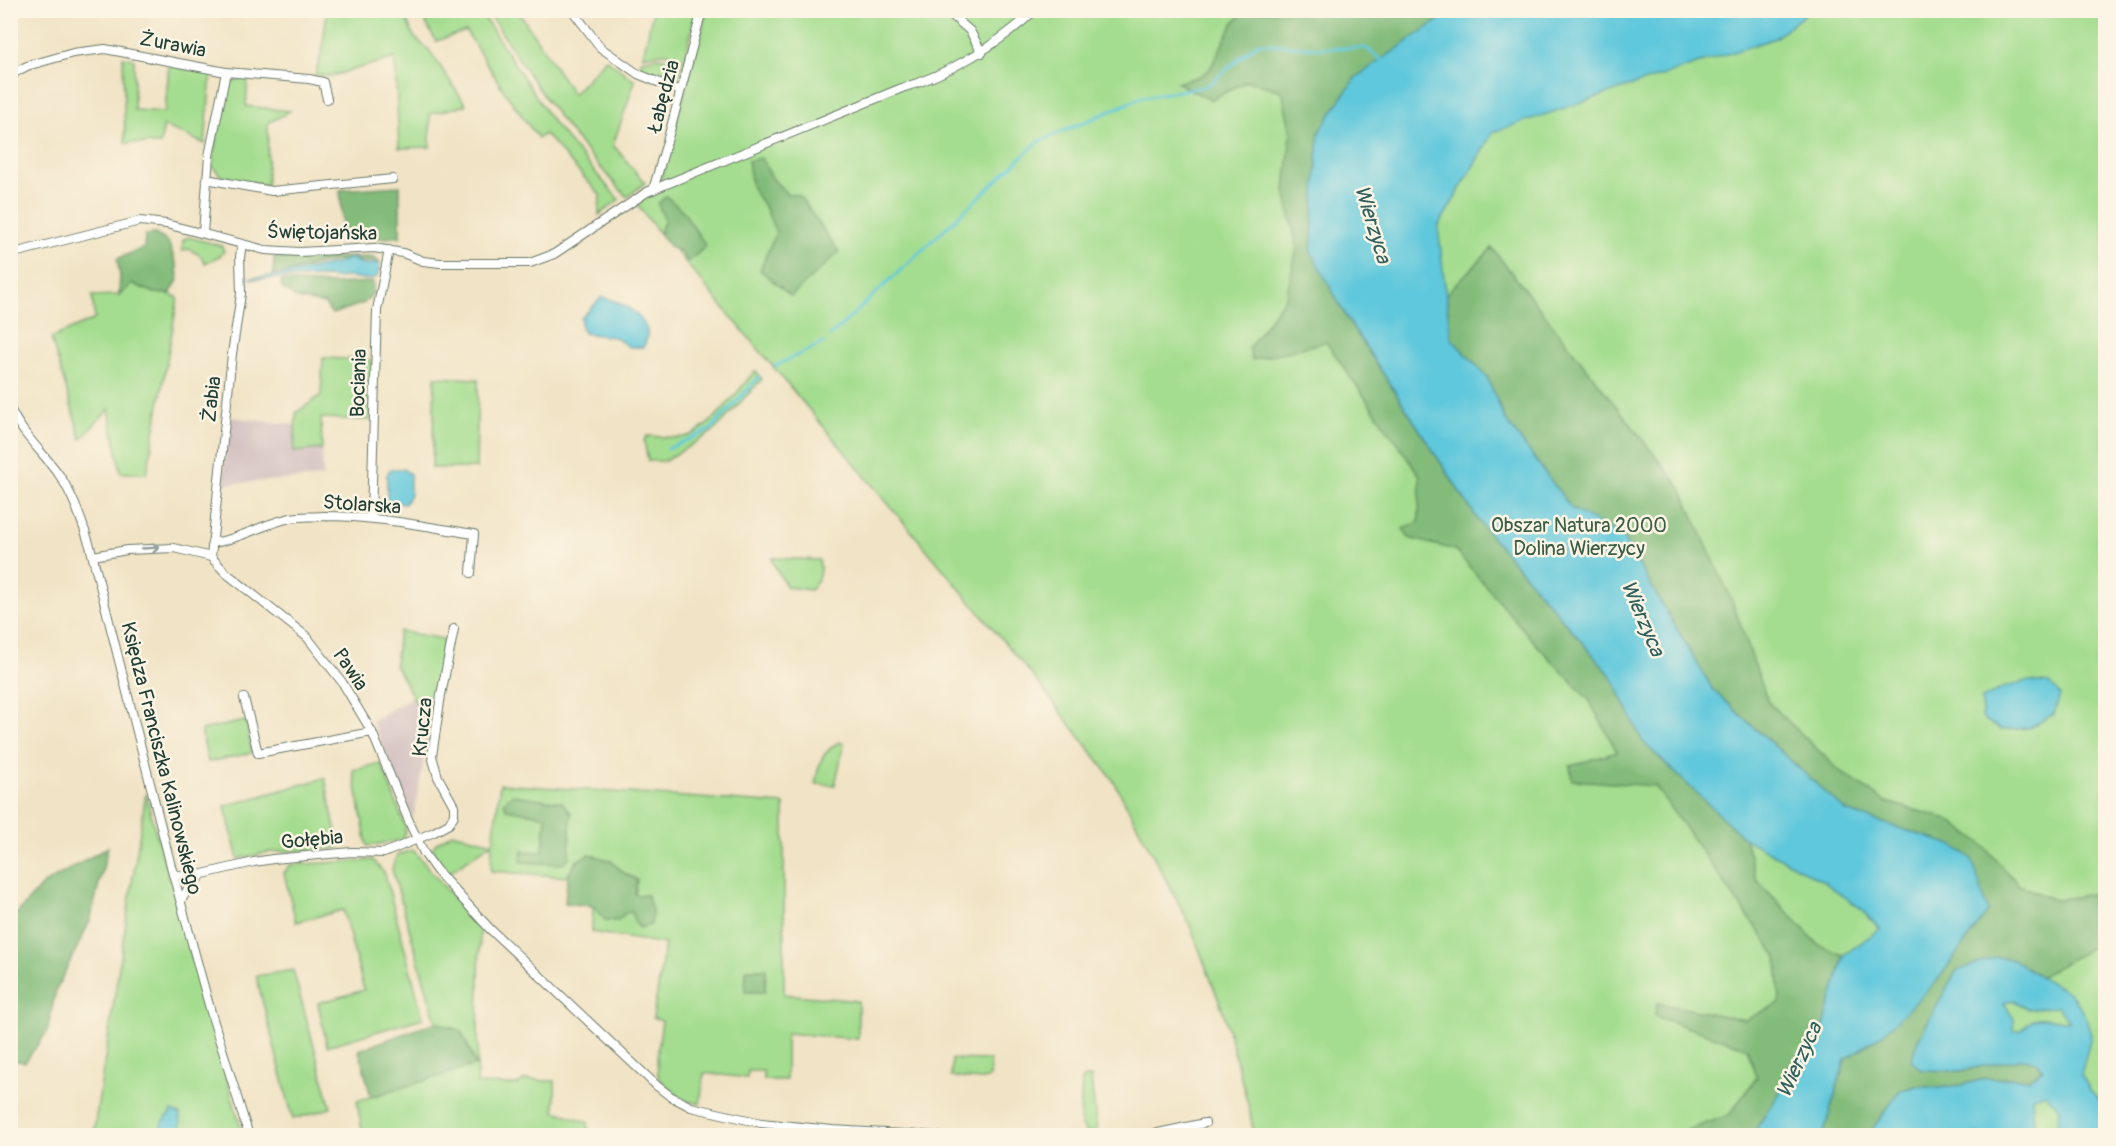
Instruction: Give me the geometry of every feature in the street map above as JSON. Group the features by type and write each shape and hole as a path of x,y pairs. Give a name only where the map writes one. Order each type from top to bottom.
{"street":[{"path":"572,10 601,48 638,74 680,91"},
{"name":"Łabędzia","path":"652,190 702,10"},
{"path":"946,10 970,31 981,52"},
{"name":"Świętojańska","path":"10,254 140,221 166,224 265,250 322,251 374,248 389,250 423,261 440,263 530,263 554,254 652,190 914,84 981,52 1035,10"},
{"name":"Żurawia","path":"10,75 27,66 73,53 105,49 226,72 323,82 327,99"},
{"name":"Żurawia","path":"203,233 212,131 226,72"},
{"path":"207,179 272,191 393,179"},
{"name":"Żabia","path":"211,557 241,294 242,244"},
{"name":"Bociania","path":"371,518 377,310 389,250"},
{"name":"Księdza Franciszka Kalinowskiego","path":"10,408 28,440 60,476 81,518 93,556 173,874 212,1016 249,1134"},
{"name":"Stolarska","path":"212,543 224,542 261,526 295,517 371,518 474,534 471,573"},
{"path":"93,556 127,550 174,548 211,557"},
{"name":"Pawia","path":"211,557 240,585 307,637 342,682 372,732 417,839 436,870 490,929 657,1086 678,1101 702,1110 761,1123 822,1130 938,1136"},
{"name":"Krucza","path":"417,839 445,827 454,815 453,802 438,777 432,756 454,628"},
{"path":"244,698 258,753 372,732"},
{"name":"Gołębia","path":"173,874 190,877 273,859 352,852 384,853 417,839"},
{"name":"Gołębia","path":"181,901 192,882 208,873"},
{"path":"1144,1136 1205,1123"}],"shaded area":[{"path":"230,417 295,425 294,452 322,449 323,477 222,484"},
{"path":"413,696 430,727 413,819 372,721"}],"green space":[{"path":"327,11 403,11 414,37 429,50 466,105 430,114 430,147 399,148 395,58 331,76 315,75 322,52"},
{"path":"419,11 480,11 554,124 619,200 599,215 600,195 545,134 538,138 506,94 466,31 436,41"},
{"path":"488,11 518,11 573,94 606,59 635,81 613,145 645,183 627,197 558,116"},
{"path":"653,11 696,11 684,63 670,54 643,56"},
{"name":"Obszar Natura 2000 Dolina Wierzycy","path":"707,11 2105,11 2105,1135 1254,1135 1224,1014 1189,923 1113,780 1037,681 636,203 650,195 661,178"},
{"path":"1245,11 1452,11 1355,78 1312,252 1347,318 1480,523 1612,677 1643,742 1745,839 1757,880 1819,945 1844,955 1824,1026 1752,1135 1677,1134 1729,1115 1757,1077 1747,1048 1655,1016 1657,1003 1745,1020 1780,1003 1777,957 1655,786 1572,780 1570,766 1617,752 1589,700 1533,641 1455,550 1409,538 1403,529 1419,522 1420,476 1326,342 1252,360 1249,348 1286,297 1297,248 1285,190 1291,134 1282,91 1247,81 1210,100 1177,83 1200,76 1210,69 1233,23"},
{"path":"123,57 134,59 134,110 165,112 169,64 211,74 205,144 164,126 160,144 125,143"},
{"path":"658,57 674,60 682,69 677,83 639,70 642,60"},
{"path":"248,77 246,106 290,111 268,123 267,186 221,176 212,166 224,92 232,82"},
{"path":"761,158 773,179 787,194 799,195 839,252 791,296 760,270 776,233 766,209 752,188 748,161"},
{"path":"400,186 400,237 344,240 340,190"},
{"path":"666,196 683,211 706,246 688,262 680,251 671,248 659,233 665,220 658,204"},
{"path":"155,234 168,242 177,266 178,280 170,294 155,293 132,284 119,295 120,275 117,259 144,248 145,235"},
{"path":"188,237 222,246 224,251 220,256 205,263 201,256 189,249 182,251 183,240"},
{"path":"1492,248 1680,487 1732,601 1768,702 1841,772 1886,802 1948,819 1981,843 2019,885 2055,900 2105,892 2105,940 2040,977 2011,959 1956,971 1918,1040 1922,1070 1959,1071 2019,1059 2037,1061 2043,1071 2029,1079 1987,1078 1940,1088 1916,1086 1900,1091 1868,1135 1823,1135 1845,1060 1885,1032 1952,845 1846,811 1713,690 1621,535 1572,509 1505,419 1487,377 1451,338 1446,294"},
{"path":"274,257 373,257 381,264 370,261 362,263 353,258 273,274"},
{"path":"281,281 331,284 373,282 373,293 364,303 332,314 325,304 298,299 282,288"},
{"path":"132,284 155,293 170,294 178,298 147,473 121,473 109,409 81,439 51,338 95,319 92,296 119,295"},
{"path":"323,358 372,360 370,420 321,418 322,449 294,452 296,413 321,395"},
{"path":"755,371 762,379 714,431 665,461 648,461 644,441 647,436 680,438 694,434 713,419"},
{"path":"435,377 478,379 476,468 432,468"},
{"path":"772,558 819,560 819,576 810,590 787,587"},
{"path":"399,631 444,639 430,727 395,665"},
{"path":"246,721 252,753 208,762 201,730"},
{"path":"839,742 844,744 835,785 815,784 824,755"},
{"path":"381,763 406,828 403,840 367,846 353,770"},
{"path":"325,778 339,848 269,852 238,859 225,806"},
{"path":"500,784 784,804 784,994 858,1001 858,1039 786,1033 786,1080 763,1080 763,1071 748,1071 747,1078 704,1073 700,1104 681,1099 658,1077 657,1057 662,1021 653,1018 665,944 592,932 593,906 633,912 637,880 624,873 611,861 577,860 567,877 491,871 492,843 447,874 431,853 435,844 452,833 493,843","holes":["546,816 561,864 522,851 543,852"]},
{"path":"146,793 152,819 243,1135 93,1136"},
{"path":"512,795 562,802 571,813 569,858 562,864 521,862 522,851 543,852 546,816 506,809 504,802"},
{"path":"108,847 90,921 56,990 47,1032 25,1062 12,1060 11,920 42,885"},
{"path":"413,850 480,929 477,1084 517,1085 525,1080 555,1081 555,1111 588,1122 588,1135 363,1135 357,1101 476,1064 461,1031 436,1022 392,869 397,855"},
{"path":"589,854 611,861 624,873 637,880 635,895 647,895 652,910 651,925 640,928 634,922 632,912 627,912 617,921 605,920 593,906 565,903 569,874 581,858"},
{"path":"373,860 385,874 423,1018 327,1046 318,1003 364,990 343,910 296,922 284,873 290,865"},
{"path":"746,969 766,969 765,992 745,992"},
{"path":"293,970 331,1108 293,1119 256,976"},
{"path":"436,1022 461,1031 476,1065 371,1097 359,1050"},
{"path":"952,1059 990,1060 990,1077 980,1080 951,1077"},
{"path":"1091,1077 1097,1132 1085,1132 1080,1120 1082,1079"}],"water":[{"name":"Wierzyca","path":"1452,11 1809,11 1775,38 1493,132 1438,227 1451,338 1487,377 1505,419 1572,509 1621,535 1713,690 1846,811 1952,845 1972,859 1988,911 1937,981 1885,1032 1845,1060 1823,1135 1752,1135 1824,1026 1844,955 1880,929 1860,908 1824,882 1745,839 1643,742 1612,677 1480,523 1347,318 1311,252 1319,132 1355,78"},
{"path":"351,258 362,265 379,263 377,276 370,279 348,277 249,278 282,275"},
{"path":"602,297 620,303 643,322 647,338 643,347 629,347 614,337 584,333 581,318"},
{"path":"393,469 403,469 410,474 410,494 405,504 390,502 387,499 387,475"},
{"path":"2027,681 2050,683 2060,695 2054,714 2029,728 2001,730 1982,718 1982,699 2003,688"},
{"path":"1996,957 2011,959 2071,994 2085,1014 2091,1035 2081,1075 2091,1091 2105,1106 2105,1135 2063,1135 2057,1126 2060,1109 2045,1094 2032,1097 2035,1135 1868,1135 1900,1091 1916,1086 1939,1088 1962,1085 1987,1078 2029,1079 2043,1071 2037,1061 2019,1059 1959,1071 1922,1070 1911,1061 1918,1040 1956,971","holes":["2013,1000 2027,1009 2058,1007 2069,1021 2039,1018 2034,1019 2022,1030 2013,1031 2014,1019 2004,1003"]},
{"path":"172,1111 180,1114 181,1125 177,1135 158,1135 162,1123"}],"waterway":[{"path":"830,336 1038,142 1143,97 1207,86 1258,43 1316,48 1366,48 1384,62"},
{"path":"775,366 823,343"},
{"path":"667,449 710,430 759,377"}]}
